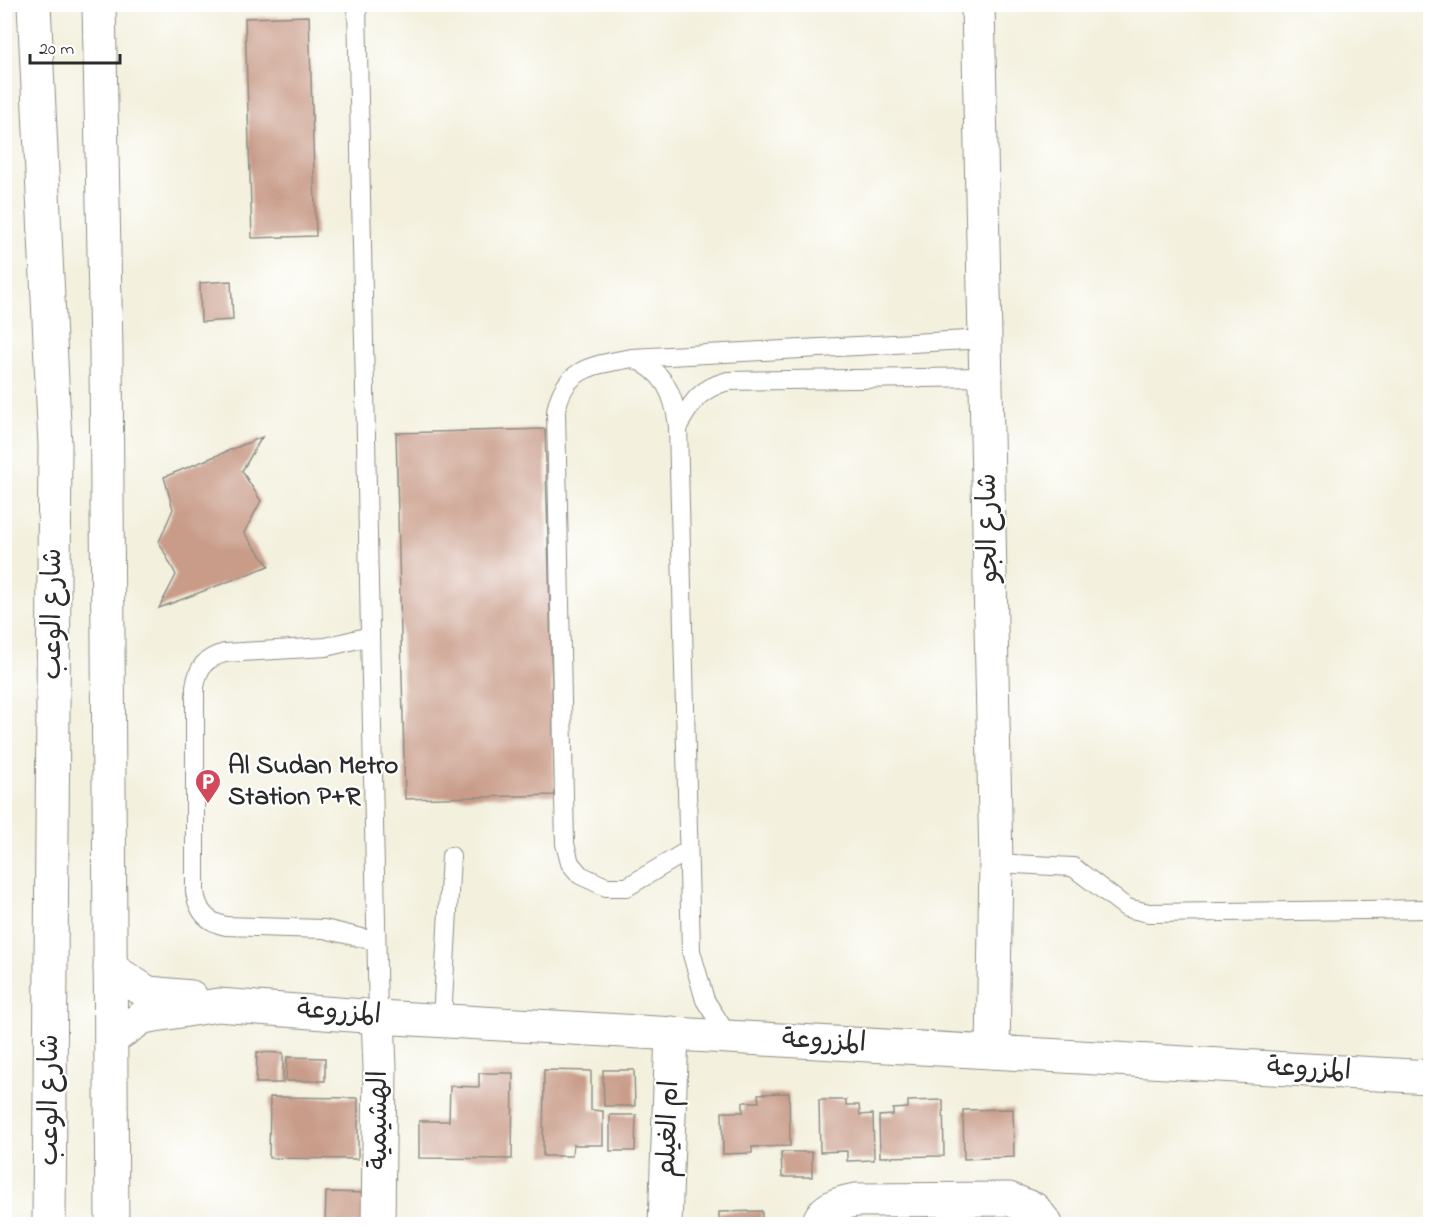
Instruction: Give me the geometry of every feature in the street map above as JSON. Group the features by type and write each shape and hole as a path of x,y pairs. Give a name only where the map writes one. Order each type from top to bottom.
{"street":[{"name":"شارع الوعب","path":"99,4 106,363 112,1224"},
{"name":"شارع الجو","path":"978,4 996,863 993,1052"},
{"name":"شارع الوعب","path":"37,14 55,445 49,1224"},
{"name":"المزروعة","path":"110,968 148,993 202,998 218,1005"},
{"name":"المزروعة","path":"111,1040 143,1017 218,1005 378,1017 1431,1077"},
{"name":"الهشيمية","path":"378,1017 380,1068 378,1224"},
{"name":"ام الغيلم","path":"665,1224 672,1033"},
{"path":"818,1224 835,1204 856,1200 1009,1199 1034,1209 1046,1224"}],"lane":[{"path":"357,4 378,1017"},
{"path":"687,851 627,887 606,887 580,875 570,863 565,844 556,412 558,396 570,378 582,370 632,358 986,339"},
{"path":"632,358 647,363 668,384 675,405 678,426 691,951 696,976 705,1000 728,1036"},
{"path":"678,426 694,400 705,389 728,381 986,377"},
{"path":"370,636 326,647 225,653 213,656 202,664 195,687 195,892 197,904 203,916 213,923 226,926 324,929 375,941"},
{"path":"442,1020 451,856"},
{"path":"996,863 1073,867 1127,908 1149,913 1431,909"}],"building":[{"path":"309,16 316,236 252,238 245,18"},
{"path":"231,281 233,320 201,322 200,283"},
{"path":"545,429 555,795 405,799 396,433"},
{"path":"262,437 242,471 261,501 244,533 269,566 159,608 176,575 159,542 173,509 164,477"},
{"path":"257,1052 283,1053 283,1083 256,1083"},
{"path":"287,1057 325,1058 325,1081 286,1081"},
{"path":"544,1070 591,1071 591,1110 603,1111 603,1145 573,1145 572,1156 543,1156"},
{"path":"603,1070 634,1070 635,1106 604,1106"},
{"path":"479,1073 513,1073 512,1159 419,1158 419,1121 449,1121 450,1086 479,1087"},
{"path":"789,1093 790,1146 752,1147 752,1153 723,1154 722,1112 743,1112 743,1102 759,1102 758,1094"},
{"path":"270,1097 358,1098 358,1159 269,1158"},
{"path":"819,1100 846,1100 846,1105 859,1105 860,1115 873,1114 874,1160 847,1161 847,1151 820,1152"},
{"path":"943,1100 944,1156 880,1157 879,1116 893,1115 893,1109 908,1108 908,1101"},
{"path":"1013,1109 1014,1157 964,1159 963,1110"},
{"path":"610,1115 636,1115 635,1151 610,1151"},
{"path":"781,1152 812,1152 812,1177 782,1177"},
{"path":"326,1192 373,1193 373,1224 325,1224"},
{"path":"762,1211 762,1224 719,1224 719,1212"}],"place":[{"name":"Al Sudan Metro Station P+R","path":"208,805"}]}
